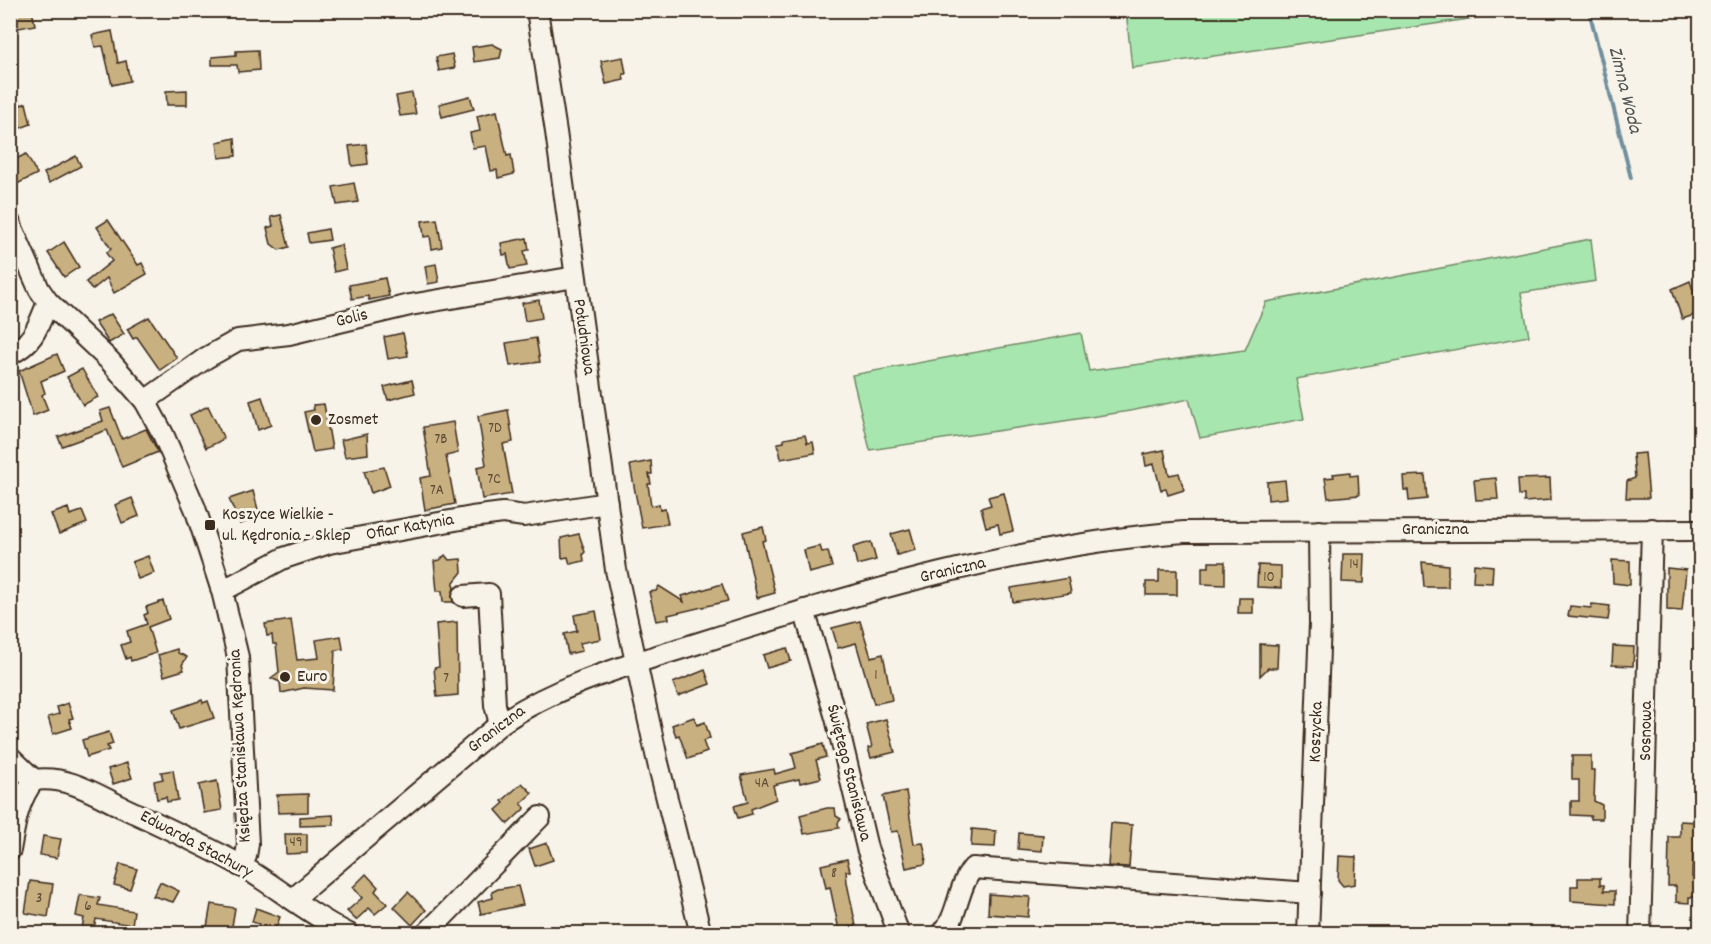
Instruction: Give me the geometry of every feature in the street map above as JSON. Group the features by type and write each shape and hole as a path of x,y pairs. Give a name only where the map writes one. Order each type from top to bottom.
{"street":[{"name":"Południowa","path":"537,10 616,570 658,763 701,933"},
{"name":"Księdza Stanisława Kędronia","path":"10,223 39,289 48,303 110,361 145,401 163,434 195,508 222,591 238,657 242,698 248,844 246,856 240,866"},
{"name":"Golis","path":"145,401 206,358 238,340 288,334 410,305 575,278"},
{"path":"10,354 25,347 34,335 48,303"},
{"name":"Ofiar Katynia","path":"222,591 284,558 328,543 456,519 503,513 524,516 607,503"},
{"name":"Sosnowa","path":"1640,933 1652,530"},
{"name":"Graniczna","path":"293,899 500,724 524,707 638,663 888,586 1116,537 1194,531 1701,530"},
{"name":"Koszycka","path":"1308,933 1320,623 1319,531"},
{"path":"463,596 489,594 495,705 500,724"},
{"name":"Świętego Stanisława","path":"804,610 836,718 867,848 899,933"},
{"path":"10,757 34,780 23,794 18,808 10,850"},
{"name":"Edwarda Stachury","path":"34,780 54,779 75,784 240,866 330,924 349,933"},
{"path":"426,933 540,817"},
{"path":"942,933 957,906 965,877 973,868 1310,893"}],"green space":[{"path":"1126,10 1523,10 1523,11 1132,68"},
{"path":"1591,239 1596,281 1521,293 1529,336 1296,379 1304,419 1200,438 1189,399 1130,411 870,450 852,375 1081,333 1089,371 1245,350 1266,302"}],"building":[{"path":"10,10 32,10 35,25 14,29"},
{"path":"112,31 118,63 126,61 130,81 112,85 103,46 95,47 92,35"},
{"path":"492,44 502,49 500,58 474,62 472,47"},
{"path":"258,50 259,70 238,72 237,65 212,65 212,57 236,55 236,51"},
{"path":"452,54 455,68 439,71 436,57"},
{"path":"623,57 626,74 623,74 624,80 606,84 601,61"},
{"path":"10,81 21,105 26,103 31,124 10,132"},
{"path":"187,90 187,105 167,105 166,91"},
{"path":"412,93 416,114 400,116 396,96"},
{"path":"470,96 474,109 442,117 439,104"},
{"path":"497,111 507,156 511,155 514,174 498,178 497,170 491,171 486,146 473,148 470,133 480,131 477,116"},
{"path":"235,138 236,156 219,158 217,142"},
{"path":"366,144 368,164 352,166 349,146"},
{"path":"26,154 37,174 17,184 10,172 10,162"},
{"path":"76,156 81,166 49,183 44,173"},
{"path":"354,183 358,202 337,205 333,187"},
{"path":"281,215 289,247 279,250 271,244 267,228 273,226 271,217"},
{"path":"437,219 442,247 432,249 430,236 424,237 422,221"},
{"path":"108,220 138,265 142,263 147,274 114,293 107,278 92,290 86,282 112,261 106,253 111,249 97,227"},
{"path":"328,229 330,240 309,243 307,233"},
{"path":"527,238 529,250 524,251 527,266 510,269 507,254 503,255 501,243"},
{"path":"64,242 79,267 64,277 48,253"},
{"path":"341,245 346,269 334,272 329,248"},
{"path":"436,264 439,282 428,284 425,266"},
{"path":"385,278 389,296 369,300 368,296 352,299 349,285"},
{"path":"1690,281 1701,313 1682,319 1672,289"},
{"path":"539,300 542,318 525,321 522,303"},
{"path":"111,314 124,334 109,343 95,322"},
{"path":"149,317 177,358 160,370 137,337 133,339 127,329"},
{"path":"403,333 408,356 388,359 384,337"},
{"path":"536,338 540,362 510,366 506,343"},
{"path":"57,354 64,371 41,381 45,393 42,395 48,410 33,416 19,371"},
{"path":"82,369 98,397 83,405 67,377"},
{"path":"412,380 415,393 388,400 384,387"},
{"path":"262,397 271,425 258,430 250,401"},
{"path":"324,404 332,449 313,452 304,412 314,410 313,405"},
{"path":"208,406 224,439 206,448 190,415"},
{"path":"110,408 122,439 146,429 158,452 122,467 107,430 62,446 58,437 103,421 100,411"},
{"path":"508,410 513,442 503,444 512,494 482,499 477,467 486,465 478,416"},
{"path":"453,422 458,453 446,456 455,504 425,510 420,478 431,476 423,427"},
{"path":"367,434 368,454 345,457 341,440"},
{"path":"805,435 807,443 813,442 815,453 781,459 778,443 784,442 784,439"},
{"path":"1164,450 1169,475 1179,473 1184,490 1168,495 1166,489 1161,490 1154,464 1146,466 1144,454"},
{"path":"1645,453 1649,498 1626,498 1627,481 1635,478 1633,454"},
{"path":"651,461 652,474 649,474 651,484 648,484 651,506 659,504 660,510 665,509 668,524 642,528 630,465"},
{"path":"384,467 390,486 371,493 364,471"},
{"path":"1350,472 1350,476 1358,475 1359,495 1328,498 1325,478 1334,477 1333,474"},
{"path":"1425,475 1427,499 1409,501 1408,490 1404,490 1403,476"},
{"path":"1496,478 1498,499 1476,500 1474,480"},
{"path":"1550,478 1551,500 1524,502 1524,495 1519,495 1518,479"},
{"path":"1285,480 1287,498 1268,500 1267,482"},
{"path":"253,491 260,517 240,524 229,499"},
{"path":"1004,493 1013,531 1000,534 998,524 986,527 981,508 991,505 988,497"},
{"path":"132,498 139,516 122,523 115,505"},
{"path":"68,508 70,515 82,511 87,523 59,534 51,514"},
{"path":"763,527 766,540 762,541 775,593 757,598 743,532"},
{"path":"910,529 916,550 897,555 891,534"},
{"path":"579,534 585,552 584,561 570,564 568,557 562,558 561,538"},
{"path":"871,542 876,560 857,565 853,547"},
{"path":"820,546 822,552 828,551 832,567 809,573 804,550"},
{"path":"1343,554 1365,554 1364,583 1342,582"},
{"path":"445,555 449,560 461,559 462,572 454,582 453,602 443,602 442,591 437,591 434,561 440,560"},
{"path":"148,556 154,573 138,579 132,562"},
{"path":"1612,560 1630,561 1630,585 1613,583"},
{"path":"1209,562 1225,562 1225,585 1202,584 1202,567 1209,567"},
{"path":"1422,562 1448,565 1448,587 1424,587"},
{"path":"1474,564 1493,566 1492,583 1473,582"},
{"path":"1258,565 1281,566 1281,588 1257,587"},
{"path":"1667,568 1686,570 1682,611 1667,610"},
{"path":"1159,570 1177,570 1177,595 1146,595 1146,582 1159,582"},
{"path":"1068,578 1071,593 1013,602 1011,588"},
{"path":"722,584 728,601 668,615 669,619 656,621 649,592 656,591 659,586 684,602 682,596"},
{"path":"1239,598 1253,598 1253,613 1238,613"},
{"path":"163,601 169,619 148,627 156,653 131,661 130,657 126,659 121,645 130,642 127,631 147,624 144,615 148,613 146,607"},
{"path":"1592,604 1610,606 1608,620 1568,616 1570,606 1591,608"},
{"path":"596,611 601,639 580,643 582,651 568,654 564,634 577,631 574,615"},
{"path":"291,620 297,660 319,658 316,640 341,636 343,649 335,650 333,690 304,688 281,693 280,682 271,678 279,672 276,644 273,644 272,635 267,636 265,624"},
{"path":"860,621 871,657 883,654 892,700 874,704 856,643 838,648 832,628"},
{"path":"457,622 458,695 437,697 434,668 439,667 436,624"},
{"path":"1260,644 1278,645 1277,668 1268,668 1260,676"},
{"path":"1613,646 1634,647 1633,666 1612,665"},
{"path":"787,648 791,661 767,668 763,655"},
{"path":"177,649 178,653 187,657 182,665 184,670 164,676 158,655"},
{"path":"705,670 710,684 678,696 673,683"},
{"path":"202,700 203,703 208,701 214,718 179,729 173,710"},
{"path":"68,703 73,718 69,719 72,728 53,734 48,717 59,714 57,707"},
{"path":"694,717 697,725 705,722 710,738 703,741 707,752 688,759 679,735 676,736 672,725"},
{"path":"886,719 895,752 871,758 868,748 872,747 866,724"},
{"path":"109,732 113,744 107,746 109,750 87,757 82,740"},
{"path":"823,744 826,757 816,760 821,778 800,783 799,779 773,785 776,799 751,809 752,814 738,818 734,806 748,802 741,775 774,769 775,774 796,768 792,753"},
{"path":"1572,756 1591,756 1591,770 1595,770 1594,801 1602,805 1602,819 1571,815 1571,801 1579,801 1579,780 1572,780"},
{"path":"127,763 132,778 113,784 108,769"},
{"path":"173,770 178,800 167,802 166,797 157,799 154,781 163,779 161,772"},
{"path":"217,781 222,810 204,813 199,785"},
{"path":"522,783 532,793 521,803 525,808 508,824 496,810 504,803 502,801"},
{"path":"906,791 914,844 923,843 926,856 925,864 906,868 898,831 891,832 883,796"},
{"path":"308,794 308,812 278,813 277,795"},
{"path":"835,808 836,816 841,819 838,823 839,828 804,834 800,815"},
{"path":"333,815 334,825 300,826 300,817"},
{"path":"1680,821 1697,822 1696,838 1701,838 1701,853 1693,853 1692,877 1700,877 1699,897 1689,897 1689,903 1676,902 1676,886 1668,886 1669,837 1680,837"},
{"path":"1111,823 1132,825 1129,867 1108,866"},
{"path":"972,829 996,831 995,847 971,846"},
{"path":"1019,833 1043,835 1042,851 1018,849"},
{"path":"285,834 307,834 307,853 286,854"},
{"path":"43,836 61,839 57,858 40,855"},
{"path":"547,843 553,860 535,866 529,849"},
{"path":"1339,856 1356,857 1355,884 1343,886 1338,880"},
{"path":"847,859 850,871 846,871 847,883 856,926 839,930 830,887 826,888 821,865"},
{"path":"120,864 137,869 130,889 114,885"},
{"path":"366,874 378,887 375,891 387,904 375,914 369,908 356,920 347,911 362,898 353,887"},
{"path":"1578,878 1600,878 1600,885 1604,885 1604,891 1615,891 1615,904 1571,901 1571,886 1578,886"},
{"path":"30,881 53,884 48,917 25,913"},
{"path":"160,882 179,891 173,902 153,896"},
{"path":"518,886 523,905 481,914 478,902 493,898 492,892 498,889"},
{"path":"408,892 426,910 412,925 394,907"},
{"path":"989,894 1030,897 1028,917 988,914"},
{"path":"80,895 100,898 98,905 134,911 132,925 96,919 94,930 82,928 84,918 76,916"},
{"path":"211,904 235,908 231,932 207,927"},
{"path":"256,908 280,917 274,933 258,928 259,924 252,922"}],"waterway":[{"name":"Zimna Woda","path":"1589,10 1631,178"}],"place":[{"name":"Zosmet","path":"316,420"},
{"name":"Koszyce Wielkie - ul. Kędronia - Sklep","path":"210,525"},
{"name":"Euro","path":"285,677"}]}
